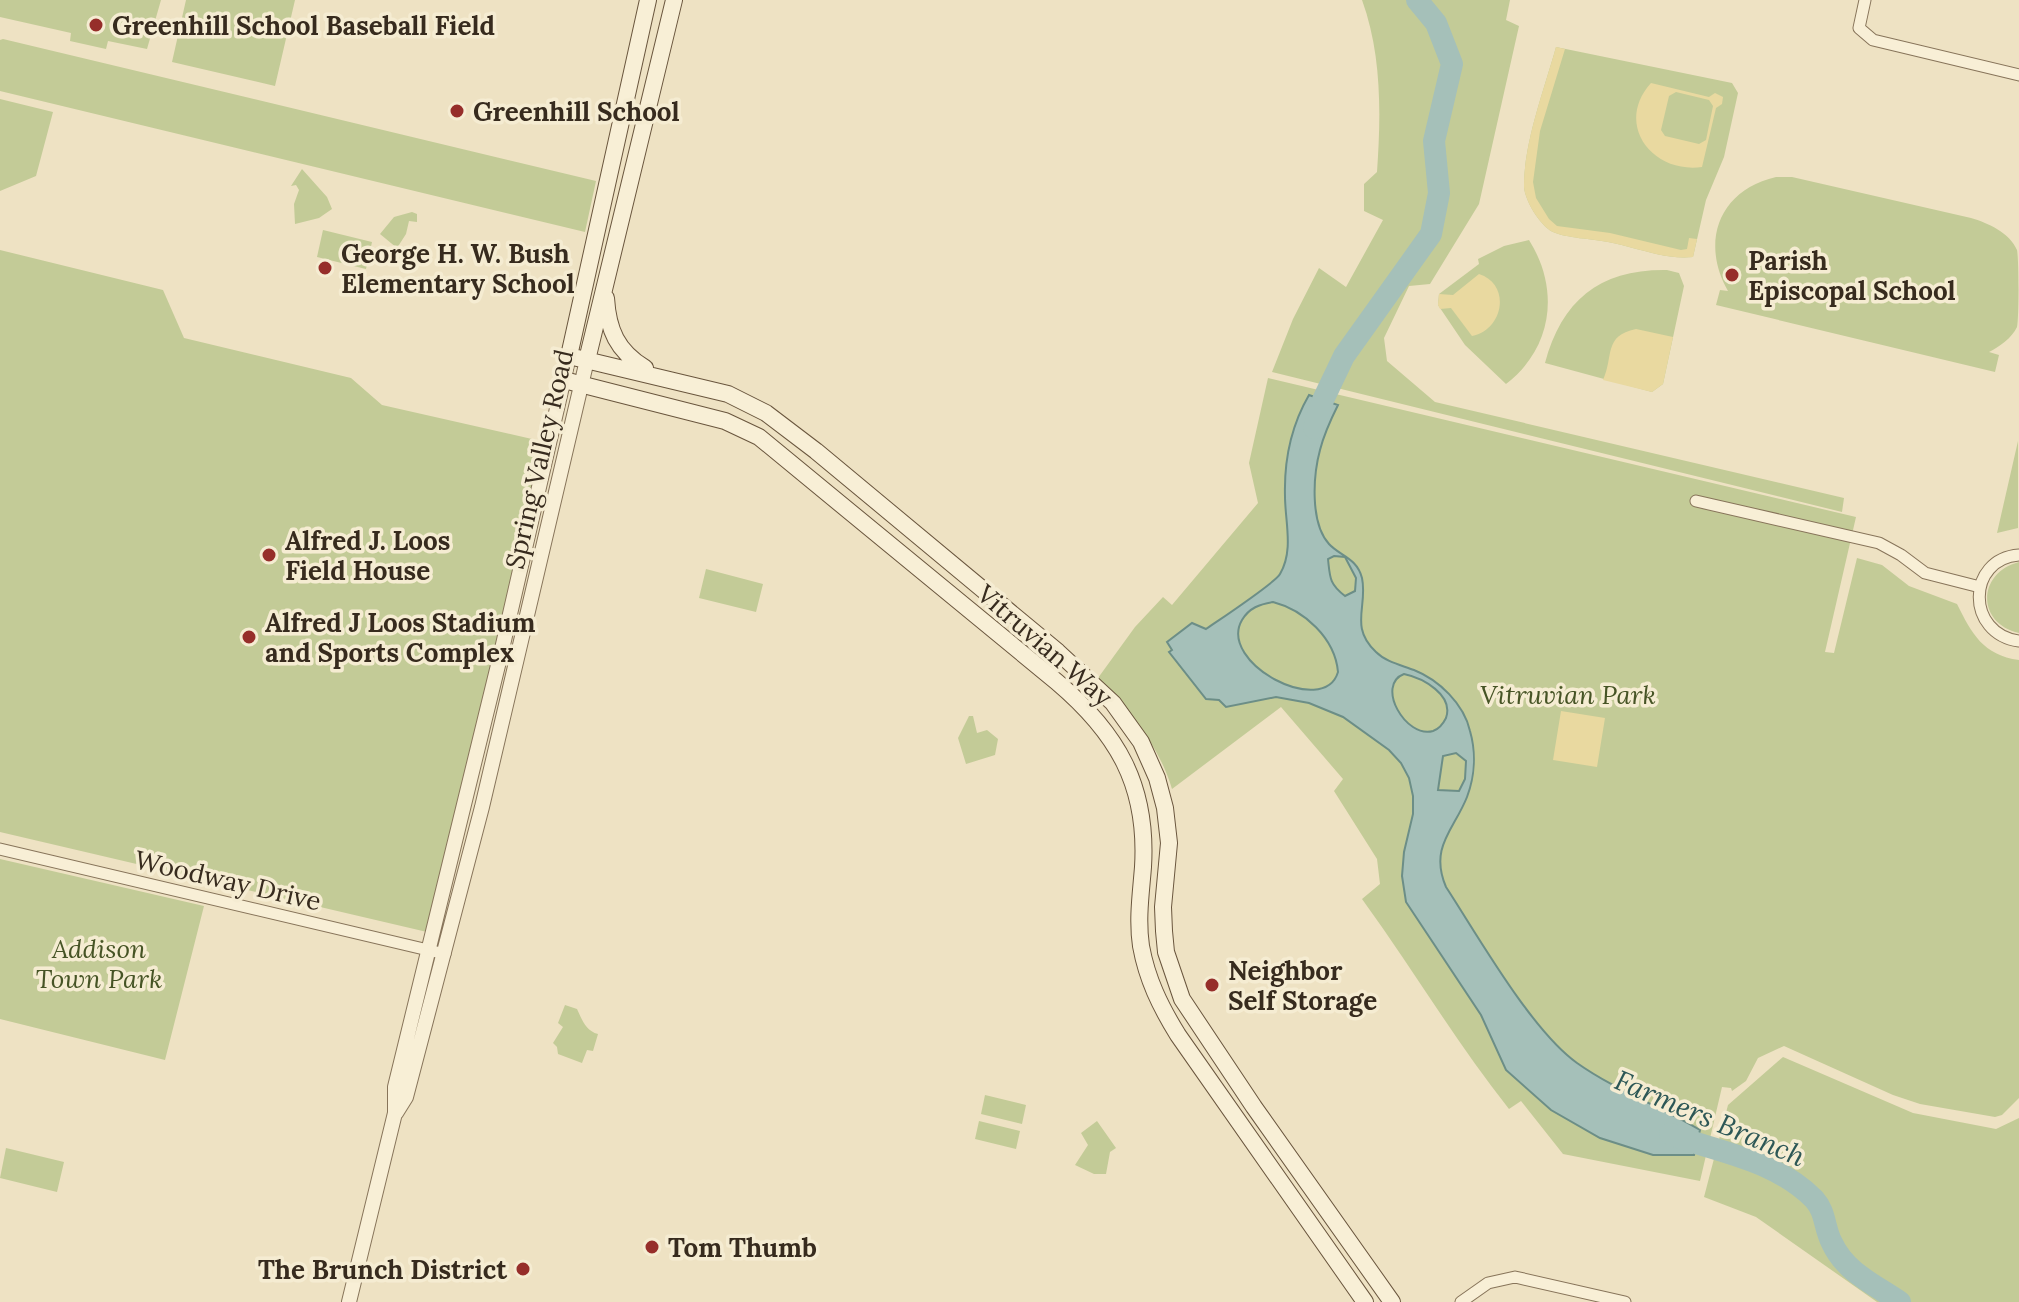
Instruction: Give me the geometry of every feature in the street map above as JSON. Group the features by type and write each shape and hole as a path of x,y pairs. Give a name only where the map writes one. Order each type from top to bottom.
{"main road":[{"name":"Spring Valley Road","path":"569,356 648,0"},
{"name":"Spring Valley Road","path":"587,360 674,0"},
{"path":"614,159 635,164"},
{"path":"606,281 609,327 616,343 625,355 656,375"},
{"name":"Vitruvian Way","path":"569,356 728,394 766,413 1058,652 1113,703 1141,742 1157,778 1165,808 1169,843 1164,931 1166,952 1182,999 1392,1302"},
{"name":"Vitruvian Way","path":"564,380 725,421 759,437 1057,682 1096,718 1126,766 1141,812 1144,842 1139,927 1148,976 1159,1004 1365,1302"},
{"path":"759,437 777,442 802,457 809,457 816,451"},
{"path":"910,562 926,543"},
{"path":"1096,718 1113,703"}],"street":[{"path":"1865,0 1859,28 1873,40 2019,75"},
{"name":"Spring Valley Road","path":"349,1302 395,1113 395,1087 502,649 569,356"},
{"name":"Spring Valley Road","path":"395,1113 406,1097 445,954 587,360"},
{"path":"1696,501 1879,543 1925,573 1980,587"},
{"path":"2019,555 1997,562 1986,572 1980,587 1980,608 1985,622 1995,633 2008,640 2019,641"},
{"name":"Woodway Drive","path":"0,849 445,954"},
{"path":"1461,1302 1488,1283 1515,1277 1625,1302"}],"green space":[{"name":"Greenhill School Baseball Field","path":"0,0 161,0 147,49 108,41 106,49 70,41 71,33 0,17"},
{"path":"186,0 295,0 275,86 172,62"},
{"path":"1362,0 1510,0 1506,20 1519,26 1479,204 1430,284 1409,286 1384,338 1387,361 1435,402 1844,498 1842,512 1272,372 1293,319 1319,268 1346,287 1383,220 1364,211 1364,184 1377,172 1379,107 1377,64"},
{"path":"0,40 596,181 585,232 0,91"},
{"path":"1556,47 1732,83 1738,93 1724,157 1706,200 1693,257 1661,255 1558,234 1548,229 1534,212 1524,186 1527,152"},
{"path":"0,99 53,112 36,176 0,191"},
{"path":"302,169 327,197 332,209 319,218 295,224 294,204 299,190 296,185 291,186"},
{"path":"1776,177 1792,177 1971,218 2004,234 2017,250 2018,322 2009,338 1989,352 1999,355 1995,372 1716,305 1720,290 1728,291 1716,254 1720,220 1741,193"},
{"path":"412,212 417,214 417,222 409,221 406,234 397,248 380,234 394,217"},
{"path":"323,230 372,242 366,269 317,257"},
{"path":"1529,240 1545,278 1547,317 1534,353 1506,384 1465,345 1438,305 1439,294 1479,264 1478,259 1504,246"},
{"name":"Alfred J Loos Stadium and Sports Complex","path":"0,250 163,290 184,338 351,378 382,405 545,442 427,932 0,832"},
{"path":"1667,270 1679,273 1684,286 1663,384 1652,392 1545,363 1562,322 1587,292 1622,275"},
{"name":"Vitruvian Park","path":"1268,378 1856,517 1825,652 1834,653 1857,558 1882,565 1909,586 1957,604 1980,641 1996,653 2019,660 2019,1098 2002,1115 1995,1117 1920,1104 1784,1046 1758,1058 1746,1081 1732,1091 1731,1088 1722,1087 1700,1181 1563,1154 1521,1101 1509,1109 1362,899 1380,884 1377,859 1334,791 1343,779 1281,707 1172,789 1142,729 1098,678 1135,627 1163,597 1172,605 1258,503 1249,463"},
{"path":"2018,441 2018,528 1997,533"},
{"path":"2019,562 2019,633 2005,628 1995,619 1987,598 1995,576"},
{"path":"706,569 763,584 756,612 699,598"},
{"path":"969,716 973,716 977,733 987,730 998,739 995,755 966,764 958,738"},
{"name":"Addison Town Park","path":"0,859 204,906 165,1060 0,1019"},
{"path":"565,1005 577,1009 587,1028 598,1034 593,1051 587,1050 582,1063 558,1054 553,1043 563,1027 558,1023"},
{"path":"1783,1057 1913,1113 1996,1129 2019,1118 2019,1302 1877,1302 1756,1217 1704,1197 1728,1105"},
{"path":"985,1095 1026,1105 1022,1124 981,1114"},
{"path":"979,1121 1020,1131 1016,1149 975,1139"},
{"path":"1097,1121 1116,1148 1110,1152 1106,1174 1094,1174 1075,1165 1088,1145 1081,1133"},
{"path":"6,1148 64,1162 57,1192 0,1178"}],"sand":[{"path":"1556,47 1565,49 1540,131 1533,182 1536,198 1549,219 1557,226 1610,233 1681,250 1687,249 1689,238 1697,239 1693,257 1661,255 1558,234 1548,229 1534,212 1524,186 1527,152"},
{"path":"1651,83 1709,97 1715,93 1723,97 1722,104 1716,108 1702,167 1668,163 1644,143 1636,114","holes":["1676,92 1709,100 1713,106 1706,140 1699,144 1665,136 1661,130 1669,96"]},
{"path":"1479,274 1496,287 1500,307 1491,325 1472,336 1451,308 1440,309 1439,294 1453,295"},
{"path":"1636,329 1673,337 1663,384 1652,392 1603,380 1614,342 1626,332"},
{"path":"1561,711 1605,718 1597,767 1553,760"}],"water":[{"path":"1309,395 1338,405 1318,461 1316,512 1329,544 1352,562 1360,571 1363,634 1380,655 1423,674 1441,687 1462,711 1470,731 1474,756 1472,781 1445,839 1440,861 1446,887 1506,981 1559,1048 1607,1081 1700,1130 1694,1155 1653,1155 1600,1138 1551,1110 1506,1070 1481,1015 1406,902 1402,876 1413,814 1413,796 1409,778 1389,750 1343,717 1309,703 1276,697 1226,707 1219,700 1206,699 1169,652 1172,650 1167,642 1192,623 1206,629 1280,574 1288,546 1285,496 1287,456","holes":["1345,557 1356,578 1355,591 1345,596 1336,588 1328,559","1273,602 1285,606 1316,627 1336,660 1338,672 1329,685 1314,690 1295,688 1275,680 1244,653 1238,637 1242,620 1259,605","1404,674 1412,676 1441,695 1447,710 1439,728 1423,731 1404,719 1393,699 1392,689 1396,680","1456,753 1466,761 1465,779 1459,791 1438,790 1443,756"]}],"waterway":[{"name":"Farmers Branch","path":"1314,428 1323,400 1344,356 1431,234 1439,193 1434,141 1452,64 1436,23 1417,0"},
{"name":"Farmers Branch","path":"1670,1134 1764,1166 1798,1186 1818,1204 1832,1243 1845,1262 1900,1302"}],"place":[{"name":"Greenhill School Baseball Field","path":"96,25"},
{"name":"Greenhill School","path":"457,111"},
{"name":"George H. W. Bush Elementary School","path":"325,268"},
{"name":"Parish Episcopal School","path":"1732,275"},
{"name":"Alfred J. Loos Field House","path":"269,555"},
{"name":"Alfred J Loos Stadium and Sports Complex","path":"249,637"},
{"name":"Neighbor Self Storage","path":"1212,985"},
{"name":"Tom Thumb","path":"652,1247"},
{"name":"The Brunch District","path":"523,1269"}]}
